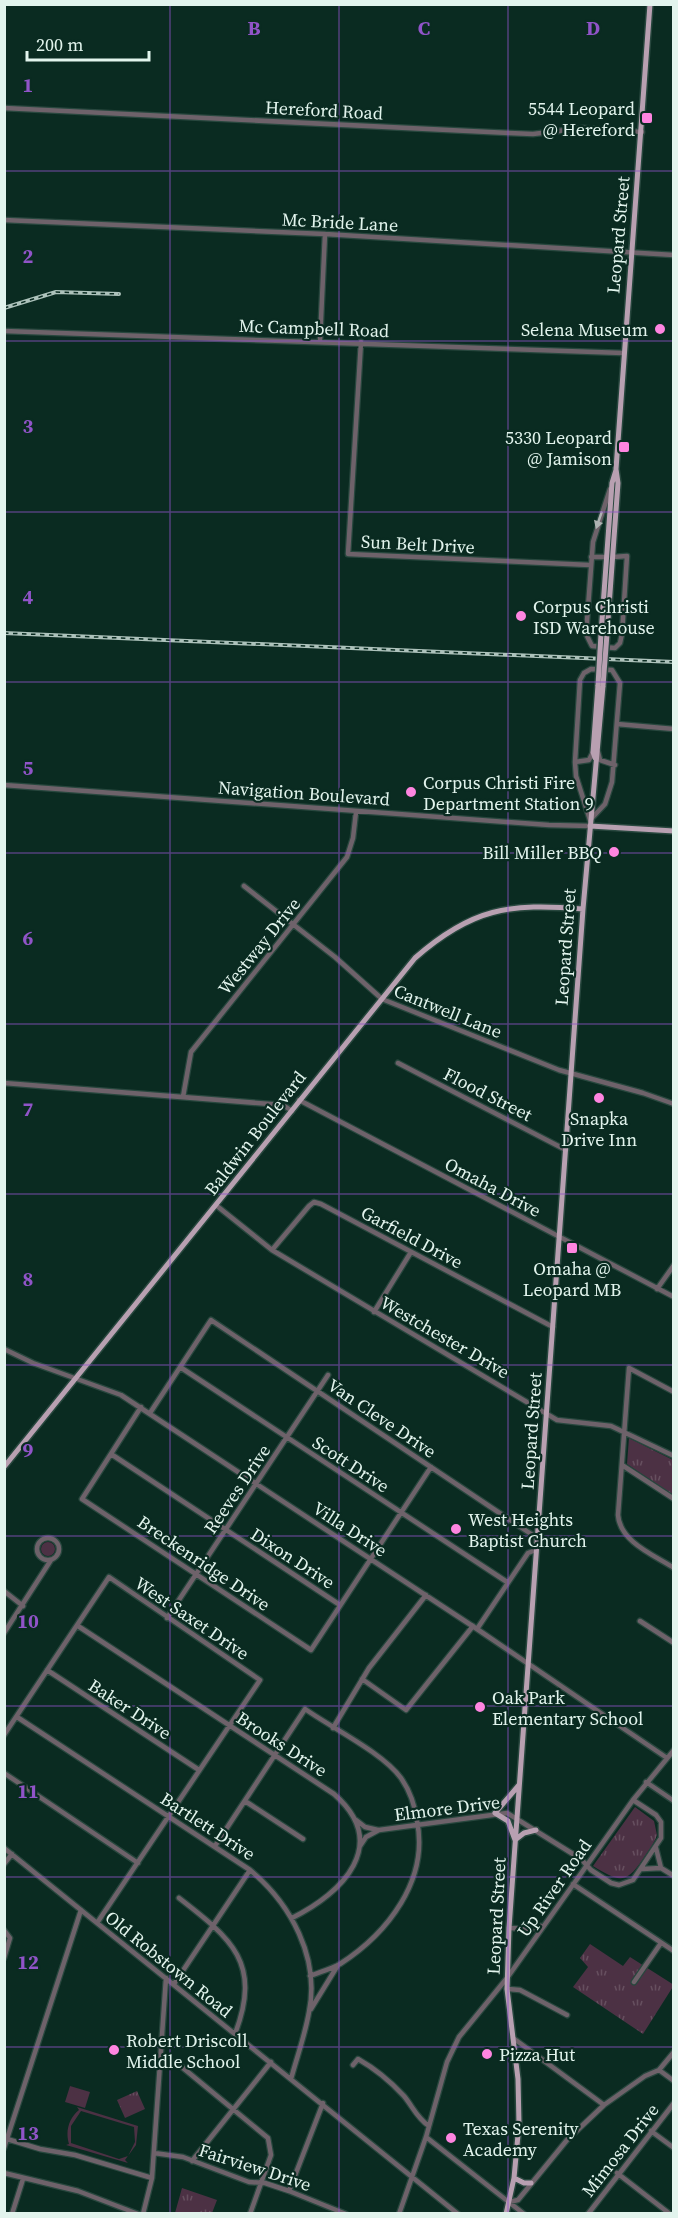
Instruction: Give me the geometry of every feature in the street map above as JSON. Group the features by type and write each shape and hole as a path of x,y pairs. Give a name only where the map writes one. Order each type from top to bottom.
{"main road":[{"name":"Leopard Street","path":"506,2214 514,2178 519,2123 507,1989 509,1928 582,909 618,483 616,469 622,353 642,132 650,4"},
{"name":"Leopard Street","path":"610,557 612,483 616,469"},
{"name":"Navigation Boulevard","path":"590,823 674,831"},
{"name":"Baldwin Boulevard","path":"4,1467 415,958 436,940 479,916 504,908 536,905 582,909"},
{"path":"519,1785 506,1803 495,1813 508,1821 515,1840 524,1833 536,1830"},
{"path":"514,2178 524,2183 531,2182"}],"street":[{"name":"Hereford Road","path":"4,108 533,134 583,128 642,132"},
{"name":"Mc Bride Lane","path":"4,220 326,234 674,255"},
{"path":"320,341 326,234"},
{"name":"Mc Campbell Road","path":"4,331 622,353"},
{"name":"Sun Belt Drive","path":"361,342 348,554 590,566"},
{"path":"591,557 627,556 622,633 620,642 615,648 592,646 588,643 591,557 596,528 612,483"},
{"path":"591,669 612,670 618,675 620,682 615,765 604,804 590,823 576,776 575,762 580,680 584,673 591,669"},
{"path":"617,724 674,729"},
{"path":"575,762 589,759 595,754 600,760 615,765"},
{"name":"Navigation Boulevard","path":"4,785 549,825 590,823"},
{"name":"Westway Drive","path":"183,1097 191,1052 347,857 353,838 356,812"},
{"name":"Cantwell Lane","path":"244,886 292,926 335,957 382,999 570,1073 643,1092 674,1104"},
{"name":"Flood Street","path":"398,1063 566,1150"},
{"path":"4,1083 283,1105 292,1111"},
{"name":"Omaha Drive","path":"299,1100 673,1296"},
{"name":"Garfield Drive","path":"272,1250 314,1202 553,1327"},
{"name":"Westchester Drive","path":"217,1206 272,1250 557,1420 595,1423 624,1431 674,1456"},
{"path":"374,1312 411,1252"},
{"path":"657,1289 674,1265"},
{"name":"Van Cleve Drive","path":"180,1368 211,1320 537,1538"},
{"name":"Villa Drive","path":"4,1349 33,1363 121,1395 141,1407 528,1663 667,1758"},
{"path":"150,1413 180,1368"},
{"name":"Scott Drive","path":"180,1368 507,1582"},
{"path":"674,1392 629,1368 619,1524 626,1536 674,1568"},
{"name":"Reeves Drive","path":"167,1618 328,1375"},
{"path":"111,1454 141,1407"},
{"name":"Breckenridge Drive","path":"111,1454 82,1498 311,1650 340,1605"},
{"name":"Dixon Drive","path":"111,1454 340,1605"},
{"path":"622,1465 674,1499"},
{"path":"340,1605 431,1467"},
{"path":"4,1633 51,1560 58,1554 58,1546 52,1539 44,1539 38,1546 39,1555 51,1560"},
{"path":"362,1679 406,1710 475,1628 528,1553 536,1550"},
{"name":"West Saxet Drive","path":"78,1626 109,1577 260,1680 230,1725"},
{"path":"4,1591 23,1606"},
{"path":"333,1728 362,1679 426,1595"},
{"path":"640,1622 674,1643"},
{"path":"4,1735 78,1626"},
{"name":"Brooks Drive","path":"78,1626 334,1794 354,1818"},
{"name":"Baker Drive","path":"47,1670 199,1770"},
{"path":"215,1846 305,1709 387,1763 400,1776 413,1801 418,1825 420,1857 411,1887 385,1923 339,1965 310,1976"},
{"name":"Bartlett Drive","path":"16,1717 215,1846 250,1870 269,1887 292,1918 304,1949 310,1976 310,2011 291,2079"},
{"path":"97,1923 230,1725"},
{"name":"Up River Road","path":"399,2214 426,2137 447,2062 459,2037 507,1978 646,1782 674,1750"},
{"path":"4,1773 138,1863"},
{"path":"646,1782 674,1801"},
{"path":"633,1800 656,1815 660,1822 661,1838 642,1869"},
{"path":"245,1801 303,1839"},
{"name":"Elmore Drive","path":"354,1818 365,1827 379,1830 507,1813 536,1830 611,1883 619,1885 633,1880 642,1869"},
{"path":"292,1918 336,1890 352,1869 359,1848 359,1833 354,1818"},
{"name":"Elmore Drive","path":"359,1848 366,1837 379,1830"},
{"name":"Old Robstown Road","path":"4,1848 458,2214"},
{"path":"656,1848 661,1868"},
{"path":"4,1864 12,1854"},
{"path":"642,1869 661,1868 674,1876"},
{"path":"174,1984 215,1926 250,1870"},
{"path":"573,1884 674,1951"},
{"path":"180,1898 215,1926 233,1947 244,1974 245,1997 236,2034"},
{"path":"4,2148 81,1910"},
{"path":"509,1928 538,1928 545,1922"},
{"path":"4,1930 10,1938 4,1958"},
{"path":"634,1982 662,1943"},
{"name":"Bartlett Drive","path":"310,2011 339,1965"},
{"path":"4,2173 78,2191 125,2212 140,2214 152,2178 166,1978"},
{"path":"507,1989 520,1990 567,2015"},
{"path":"513,2037 604,2105"},
{"path":"509,2202 518,2200 567,2140 604,2105 645,2076 659,2070 674,2052"},
{"path":"160,2058 177,2063 264,2133 271,2143 271,2156 250,2214"},
{"path":"353,2065 358,2059 369,2065 404,2096 419,2119 429,2126"},
{"path":"192,2161 271,2062"},
{"path":"659,2070 674,2081"},
{"path":"289,2191 323,2103"},
{"name":"Mimosa Drive","path":"588,2214 617,2173 674,2103"},
{"path":"651,2131 674,2148"},
{"path":"426,2137 524,2214"},
{"path":"6,2139 40,2149 75,2155 152,2178"},
{"name":"Fairview Drive","path":"154,2153 176,2155 249,2182 261,2182 346,2214"},
{"path":"617,2173 670,2214"},
{"path":"12,2214 23,2179"}],"green space":[{"path":"629,1438 673,1460 673,1495 627,1464"},
{"path":"45,1542 51,1542 55,1549 51,1556 45,1556 41,1552 41,1546"},
{"path":"635,1807 654,1821 657,1835 631,1874 621,1878 609,1875 593,1866"},
{"path":"590,1944 623,1966 630,1957 674,1985 643,2034 573,1987 588,1967 580,1958"},
{"path":"70,2086 90,2092 85,2108 65,2102"},
{"path":"137,2091 145,2109 125,2118 117,2100"},
{"path":"77,2107 138,2126 136,2145 128,2156 125,2160 128,2163 66,2145 69,2144 67,2134 73,2117 79,2110","holes":["81,2111 134,2127 135,2142 128,2156 119,2159 71,2143 71,2126"]},
{"path":"182,2188 217,2200 212,2213 175,2213"}],"railway":[{"path":"4,308 56,292 119,294"},
{"path":"4,633 674,662"}],"place":[{"name":"5544 Leopard @ Hereford","path":"647,118"},
{"name":"Selena Museum","path":"660,329"},
{"name":"5330 Leopard @ Jamison","path":"624,447"},
{"name":"Corpus Christi ISD Warehouse","path":"521,616"},
{"name":"Corpus Christi Fire Department Station 9","path":"411,792"},
{"name":"Bill Miller BBQ","path":"614,852"},
{"name":"Snapka Drive Inn","path":"599,1098"},
{"name":"Omaha @ Leopard MB","path":"572,1248"},
{"name":"West Heights Baptist Church","path":"456,1529"},
{"name":"Oak Park Elementary School","path":"480,1707"},
{"name":"Robert Driscoll Middle School","path":"114,2050"},
{"name":"Pizza Hut","path":"487,2054"},
{"name":"Texas Serenity Academy","path":"451,2138"}]}
